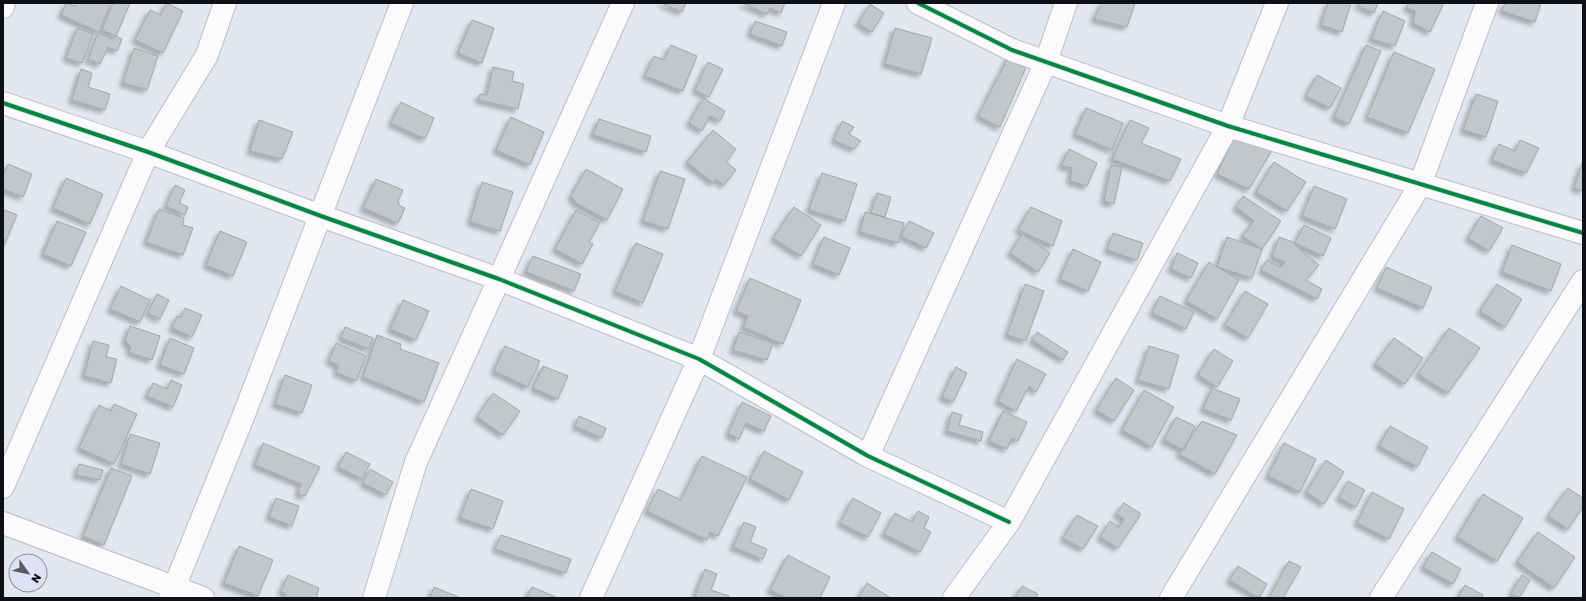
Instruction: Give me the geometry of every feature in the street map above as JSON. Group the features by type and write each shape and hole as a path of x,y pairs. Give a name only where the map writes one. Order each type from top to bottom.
{"street":[{"path":"3,7 4,3"},
{"path":"3,487 148,152 207,55 225,3"},
{"path":"172,593 243,417 402,3"},
{"path":"374,598 416,462 622,3"},
{"path":"591,598 699,359 834,3"},
{"path":"918,3 1012,50 1228,126 1583,233"},
{"path":"868,456 1046,62 1066,3"},
{"path":"954,598 1008,522 1228,126 1277,3"},
{"path":"1171,598 1420,185 1487,3"},
{"path":"3,103 148,152 321,216 499,279 699,359 868,456 1008,522"},
{"path":"1381,598 1583,281"},
{"path":"3,523 172,593 203,598"}],"building":[{"path":"66,3 75,6 76,3 111,3 99,32 61,15"},
{"path":"113,3 130,3 116,36 102,30"},
{"path":"166,3 183,11 163,53 135,40 150,10 161,15"},
{"path":"661,3 686,3 682,12"},
{"path":"742,3 785,3 781,13 770,8 767,14"},
{"path":"1102,3 1135,3 1127,27 1094,19"},
{"path":"1328,3 1351,3 1342,32 1321,25"},
{"path":"1358,3 1378,3 1374,13 1357,5"},
{"path":"1409,3 1444,3 1430,32 1413,23 1415,11 1406,8"},
{"path":"1505,3 1541,3 1535,22 1502,11"},
{"path":"870,4 884,13 872,32 858,23"},
{"path":"1383,11 1405,21 1395,46 1371,39"},
{"path":"472,20 494,28 482,63 458,53"},
{"path":"755,21 787,32 782,46 750,34"},
{"path":"77,28 93,34 82,63 66,58"},
{"path":"895,28 932,38 921,74 885,64"},
{"path":"98,33 112,39 116,36 122,39 117,51 108,47 100,64 88,59"},
{"path":"671,45 697,56 683,91 645,76 654,56 664,60"},
{"path":"1366,45 1381,51 1349,124 1334,117"},
{"path":"134,48 158,56 147,90 123,83"},
{"path":"1012,50 1028,63 1000,127 978,116"},
{"path":"1394,52 1435,69 1408,133 1367,117"},
{"path":"708,62 723,69 709,97 695,90"},
{"path":"493,67 514,72 512,81 524,84 518,109 478,100 480,94 487,95"},
{"path":"81,69 92,73 88,87 110,94 105,110 72,100"},
{"path":"1317,75 1341,88 1330,108 1306,96"},
{"path":"1476,94 1498,101 1486,137 1463,130"},
{"path":"703,98 725,111 720,121 710,116 702,131 689,123"},
{"path":"401,102 434,118 425,139 391,123"},
{"path":"1086,108 1123,123 1112,150 1075,134"},
{"path":"511,117 544,132 530,165 496,150"},
{"path":"599,119 651,136 646,152 593,135"},
{"path":"259,120 293,132 282,159 250,151"},
{"path":"1130,120 1149,128 1141,143 1181,159 1170,181 1112,159"},
{"path":"842,121 854,127 849,134 861,141 854,149 834,140"},
{"path":"1238,129 1274,147 1249,189 1217,174"},
{"path":"713,130 736,149 726,162 736,170 724,185 716,179 713,183 687,162"},
{"path":"1520,140 1539,148 1526,173 1492,160 1499,144 1515,151"},
{"path":"1069,149 1097,163 1087,186 1070,181 1072,168 1061,166"},
{"path":"1274,162 1306,182 1287,211 1256,192"},
{"path":"1583,163 1583,191 1574,188"},
{"path":"8,164 32,174 23,197 3,189 3,175"},
{"path":"1111,165 1122,167 1114,204 1104,201"},
{"path":"586,169 623,189 607,220 576,203 571,196"},
{"path":"660,171 685,179 668,229 643,221"},
{"path":"822,173 857,184 845,221 809,210"},
{"path":"66,178 103,194 90,224 53,208"},
{"path":"376,179 403,190 398,201 400,206 405,208 398,223 363,208"},
{"path":"482,182 513,192 500,231 470,222"},
{"path":"175,185 185,190 179,203 188,207 185,215 166,206"},
{"path":"1314,186 1347,199 1335,229 1302,216"},
{"path":"877,193 891,197 885,217 871,213"},
{"path":"1243,196 1281,221 1262,249 1242,236 1254,221 1236,207"},
{"path":"794,207 821,225 801,256 773,238"},
{"path":"1031,207 1062,221 1053,246 1018,230"},
{"path":"159,209 184,218 183,225 193,228 183,255 146,242"},
{"path":"5,210 17,215 3,248 3,215"},
{"path":"576,210 600,223 589,242 593,244 582,264 555,249"},
{"path":"865,212 904,223 898,243 860,232"},
{"path":"1481,216 1503,228 1489,251 1468,238"},
{"path":"57,221 86,232 71,266 43,254"},
{"path":"909,221 934,233 926,248 901,236"},
{"path":"1304,225 1331,238 1323,256 1295,243"},
{"path":"220,231 247,242 233,276 206,265"},
{"path":"1113,233 1143,243 1137,260 1107,250"},
{"path":"1022,234 1050,253 1038,272 1010,253"},
{"path":"824,237 850,248 839,275 813,264"},
{"path":"1227,237 1262,249 1252,278 1217,267"},
{"path":"1279,237 1295,243 1297,247 1319,265 1306,280 1322,289 1317,299 1261,270 1267,260 1280,267 1285,262 1272,257"},
{"path":"636,243 663,254 643,303 615,291"},
{"path":"1512,245 1561,264 1551,291 1502,272"},
{"path":"1073,249 1101,262 1088,291 1060,279"},
{"path":"1177,253 1198,263 1191,278 1171,269"},
{"path":"533,256 581,274 574,291 526,272"},
{"path":"1209,262 1239,280 1217,319 1186,301"},
{"path":"1386,267 1432,287 1423,308 1377,288"},
{"path":"750,278 801,300 783,344 743,327 748,316 736,311"},
{"path":"1025,284 1044,291 1026,341 1007,335"},
{"path":"1497,284 1522,299 1505,327 1480,311"},
{"path":"121,286 150,300 140,322 110,309"},
{"path":"1245,291 1268,304 1248,338 1225,325"},
{"path":"157,294 169,300 160,319 148,313"},
{"path":"1160,296 1194,312 1186,329 1152,313"},
{"path":"403,300 429,311 416,340 390,329"},
{"path":"185,308 202,315 192,337 172,328 177,316 181,318"},
{"path":"130,326 160,336 152,360 129,352 131,347 125,341"},
{"path":"345,327 373,338 369,349 341,338"},
{"path":"1449,328 1480,348 1448,393 1418,374"},
{"path":"739,332 773,343 767,360 733,350"},
{"path":"1037,332 1068,352 1063,360 1032,340"},
{"path":"377,335 401,344 400,349 439,363 424,402 363,377"},
{"path":"170,338 194,348 184,374 160,365"},
{"path":"1394,338 1423,358 1405,384 1375,364"},
{"path":"93,341 109,345 106,357 117,359 111,383 84,376"},
{"path":"336,343 366,356 356,381 336,372 339,366 329,361"},
{"path":"505,346 540,361 528,387 494,371"},
{"path":"1149,346 1179,355 1169,389 1138,380"},
{"path":"1214,349 1233,361 1217,387 1198,375"},
{"path":"1017,359 1046,374 1036,392 1029,386 1016,411 998,401"},
{"path":"543,366 568,376 558,399 533,388"},
{"path":"956,367 967,373 953,402 942,397"},
{"path":"285,375 312,385 302,413 275,404"},
{"path":"1116,378 1134,390 1114,421 1096,410"},
{"path":"171,380 182,385 173,407 147,396 153,383 167,389"},
{"path":"1212,388 1240,399 1231,420 1203,409"},
{"path":"1144,390 1174,407 1152,447 1122,430"},
{"path":"493,393 520,411 503,435 477,417"},
{"path":"742,402 771,416 764,431 746,423 739,439 728,434"},
{"path":"114,404 137,414 114,464 79,448 99,405 111,411"},
{"path":"1003,411 1027,422 1018,441 1012,438 1007,449 989,441"},
{"path":"952,412 962,415 959,425 983,432 981,441 947,431"},
{"path":"579,416 606,428 602,438 575,426"},
{"path":"1176,417 1195,426 1184,450 1164,440"},
{"path":"1202,421 1237,435 1215,474 1179,454"},
{"path":"1390,426 1428,447 1417,467 1379,446"},
{"path":"130,434 160,443 150,474 121,464"},
{"path":"263,443 320,467 305,496 298,494 301,484 255,465"},
{"path":"1284,443 1316,459 1300,492 1268,476"},
{"path":"764,451 803,472 789,500 750,479"},
{"path":"346,452 370,464 362,479 338,467"},
{"path":"702,456 747,477 718,536 710,532 707,540 647,511 658,489 681,500"},
{"path":"1326,460 1344,472 1324,504 1306,492"},
{"path":"79,464 103,470 100,480 76,475"},
{"path":"111,468 132,476 104,545 83,536"},
{"path":"370,469 393,482 386,495 363,483"},
{"path":"1348,481 1365,490 1356,507 1339,498"},
{"path":"1568,488 1583,498 1583,507 1568,529 1548,516"},
{"path":"471,489 503,501 493,529 460,518"},
{"path":"1372,492 1404,509 1389,539 1357,523"},
{"path":"1483,494 1523,518 1497,561 1457,537"},
{"path":"276,498 299,506 292,526 269,517"},
{"path":"853,498 881,513 868,537 840,523"},
{"path":"1124,503 1141,514 1118,548 1100,537 1110,521 1119,527 1124,519 1116,514"},
{"path":"918,511 929,517 924,528 931,532 920,552 884,534 895,513 912,522"},
{"path":"1077,515 1098,526 1083,549 1063,538"},
{"path":"744,522 756,527 750,542 767,549 763,559 733,547"},
{"path":"1538,532 1575,557 1554,588 1517,562"},
{"path":"501,535 571,559 566,573 495,549"},
{"path":"239,546 273,560 258,596 224,583"},
{"path":"1432,552 1461,569 1453,584 1423,567"},
{"path":"788,555 830,577 820,598 786,598 770,590"},
{"path":"1289,561 1301,567 1283,598 1269,598"},
{"path":"1238,566 1267,584 1259,598 1229,580"},
{"path":"705,569 717,574 711,590 729,596 728,598 699,598 695,596"},
{"path":"288,575 319,588 316,598 284,598 286,594 281,592"},
{"path":"1522,575 1530,580 1519,598 1511,593"},
{"path":"867,583 891,598 858,598"},
{"path":"1465,585 1483,595 1482,598 1458,598"},
{"path":"1022,586 1038,594 1036,598 1015,598"},
{"path":"434,587 461,598 430,598"},
{"path":"532,587 558,598 527,598"}],"cycle path":[{"path":"918,3 1012,50 1228,126 1583,233"},
{"path":"3,103 148,152 321,216 499,279 699,359 868,456 1009,522"}]}
